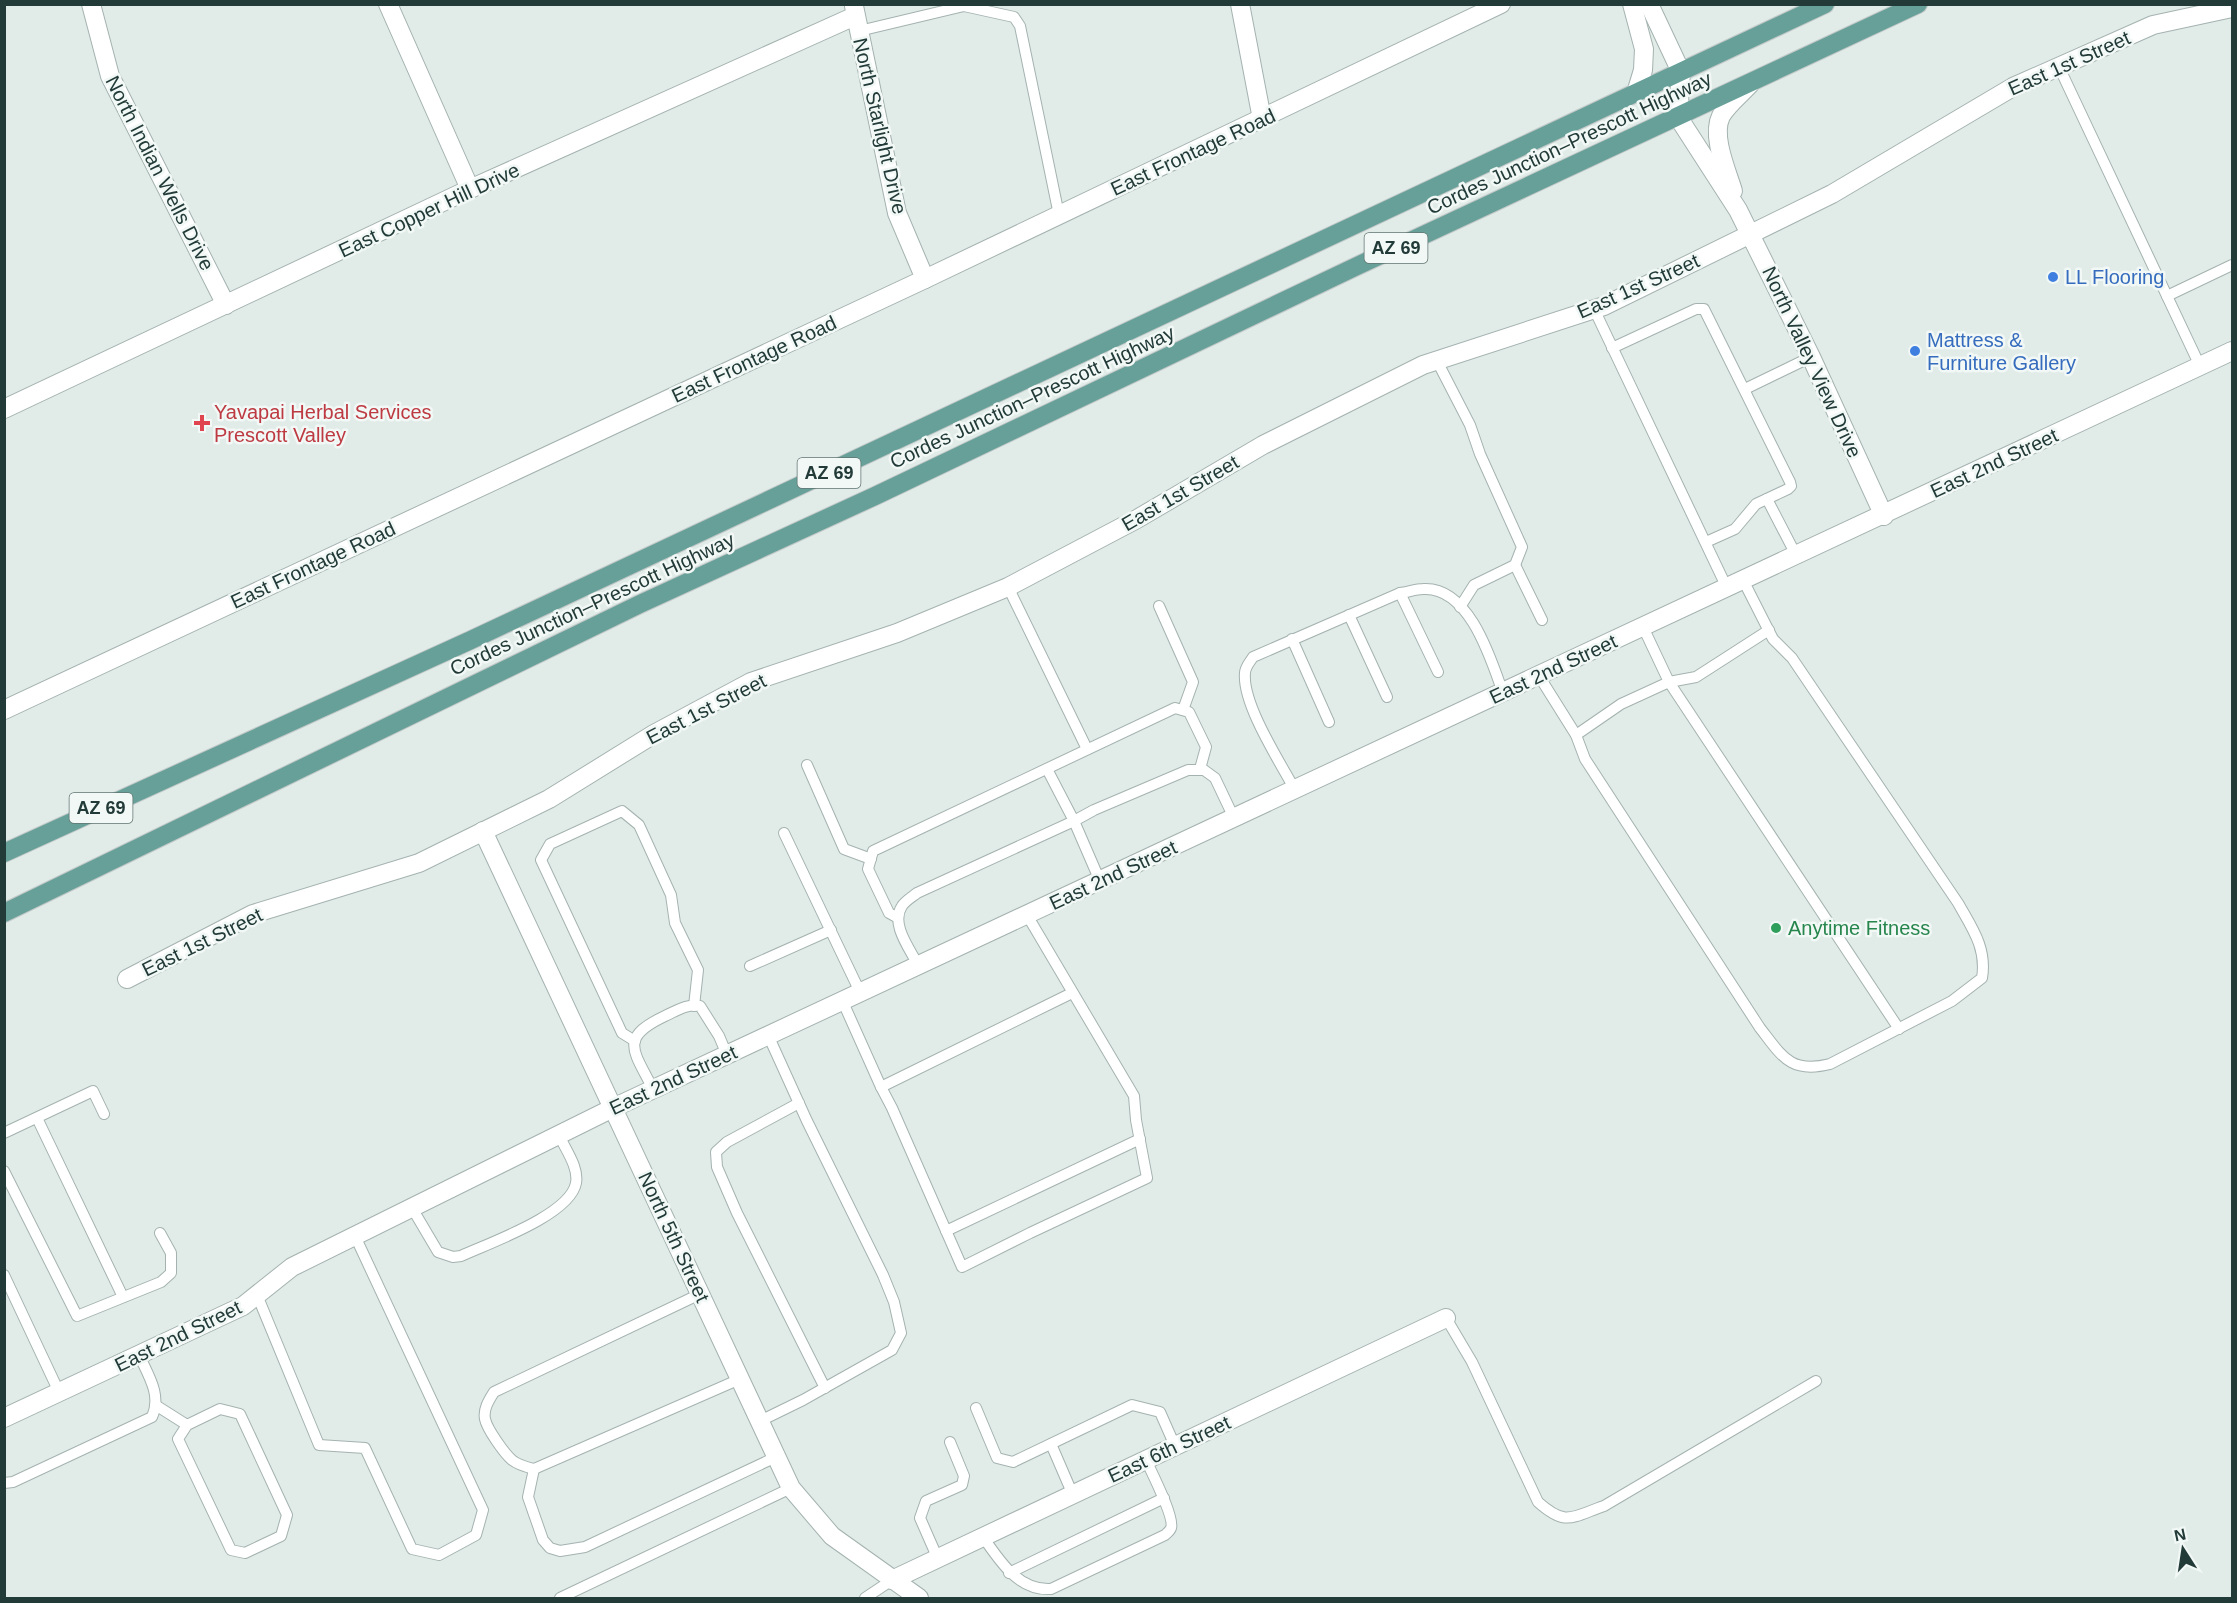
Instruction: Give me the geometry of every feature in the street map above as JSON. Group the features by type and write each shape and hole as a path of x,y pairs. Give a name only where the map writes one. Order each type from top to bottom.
{"main road":[{"name":"Cordes Junction–Prescott Highway","path":"4,853 471,640 1825,4"},
{"name":"Cordes Junction–Prescott Highway","path":"4,913 640,604 886,491 1355,267 1918,4"}],"street":[{"name":"North Indian Wells Drive","path":"91,4 110,76 226,305"},
{"path":"388,4 470,189"},
{"path":"1240,4 1262,119"},
{"name":"East Frontage Road","path":"4,710 925,279 1501,4"},
{"path":"1632,4 1644,50 1643,70 1636,93"},
{"path":"1649,4 1681,72 1678,117"},
{"name":"East 1st Street","path":"126,979 253,914 420,863 549,799 654,734 751,682 897,633 1008,587 1137,519 1263,445 1423,365 1594,309 1832,194 2013,87 2153,25 2232,8"},
{"name":"East Copper Hill Drive","path":"4,409 470,189 856,17"},
{"name":"North Starlight Drive","path":"856,17 897,213 925,279"},
{"name":"North Valley View Drive","path":"1738,210 1717,137 1718,125 1722,115 1750,84"},
{"name":"North Valley View Drive","path":"1678,117 1738,210 1750,233 1811,357 1884,516"},
{"name":"East 2nd Street","path":"4,1418 243,1306 292,1266 613,1108 1796,555 1884,516 2232,351"},
{"name":"North 5th Street","path":"483,831 791,1488 832,1536 919,1599"},
{"name":"East 6th Street","path":"892,1580 1446,1318"}],"lane":[{"path":"856,17 964,6 1014,18 1020,26 1059,215"},
{"path":"2059,67 2200,366"},
{"path":"2167,296 2232,265"},
{"path":"1612,348 1700,308 1707,312 1745,389 1791,486 1753,507 1735,528 1706,542"},
{"path":"1539,676 1576,735 1591,769 1760,1028 1786,1060 1800,1067 1815,1068 1830,1064 1952,1000 1982,978 1984,963 1981,949 1973,930 1951,893 1792,658 1773,639 1769,630 1706,542 1594,309"},
{"path":"1745,389 1811,357"},
{"path":"1437,361 1470,425 1480,454 1522,547 1515,565 1474,585 1460,607"},
{"path":"1767,499 1796,555"},
{"path":"1515,565 1542,620"},
{"path":"1008,587 1087,749"},
{"path":"1295,790 1251,705 1245,684 1245,670 1253,657 1400,594 1425,588 1445,593 1473,620 1488,651 1503,693"},
{"path":"1400,594 1438,672"},
{"path":"1159,606 1193,682 1183,710"},
{"path":"1349,615 1387,697"},
{"path":"1643,627 1669,682 1899,1029"},
{"path":"1576,735 1621,704 1669,682 1696,677 1769,630"},
{"path":"1292,639 1329,722"},
{"path":"898,918 889,913 868,869 873,852 1175,708 1189,712 1206,747 1200,770"},
{"path":"807,765 844,849 871,860"},
{"path":"1047,769 1074,821 1100,881"},
{"path":"918,965 899,926 898,918 902,906 916,892 1094,810 1188,770 1211,772 1234,818"},
{"path":"635,1041 622,1033 541,860 550,844 622,811 639,825 671,895 675,924 698,970 694,1006"},
{"path":"784,833 860,992"},
{"path":"842,1000 962,1267 1148,1178 1134,1096 1028,915"},
{"path":"750,966 831,930"},
{"path":"881,1087 1072,993"},
{"path":"653,1089 636,1054 636,1034 644,1026 690,1005 700,1006 727,1054"},
{"path":"760,1422 892,1350 901,1333 894,1302 883,1275 768,1035"},
{"path":"4,1133 93,1091 104,1114"},
{"path":"799,1103 727,1142 716,1152 717,1167 737,1213 825,1388"},
{"path":"37,1118 123,1297"},
{"path":"412,1208 438,1252 453,1257 461,1256 543,1218 561,1205 573,1191 576,1182 576,1171 559,1135"},
{"path":"946,1231 1140,1139"},
{"path":"4,1171 77,1316 161,1282 171,1273 171,1253 160,1233"},
{"path":"256,1295 319,1445 365,1448 412,1549 439,1555 476,1535 483,1510 355,1236"},
{"path":"4,1275 59,1392"},
{"path":"700,1294 494,1392 487,1405 485,1418 490,1430 511,1459 523,1467 534,1469 740,1379"},
{"path":"1446,1318 1472,1362 1538,1502 1552,1515 1568,1519 1604,1506 1816,1381"},
{"path":"4,1483 13,1482 152,1417 157,1406 155,1391 139,1354"},
{"path":"976,1408 997,1458 1013,1462 1132,1405 1160,1412 1175,1446"},
{"path":"157,1406 187,1425"},
{"path":"220,1409 240,1414 287,1515 281,1536 245,1553 231,1550 178,1439 187,1425 220,1409"},
{"path":"938,1558 920,1518 926,1501 962,1485 964,1476 950,1442"},
{"path":"1051,1444 1073,1495"},
{"path":"534,1469 528,1497 543,1540 550,1548 560,1551 585,1547 777,1457"},
{"path":"983,1537 1009,1573 1032,1587 1042,1590 1051,1589 1165,1535 1171,1528 1172,1522 1164,1498 1146,1460"},
{"path":"560,1599 791,1488"},
{"path":"1009,1573 1164,1498"},
{"path":"865,1599 892,1580"}],"place":[{"name":"LL Flooring","path":"2053,277"},
{"name":"Mattress & Furniture Gallery","path":"1915,351"},
{"name":"Yavapai Herbal Services Prescott Valley","path":"202,423"},
{"name":"Anytime Fitness","path":"1776,928"}]}
